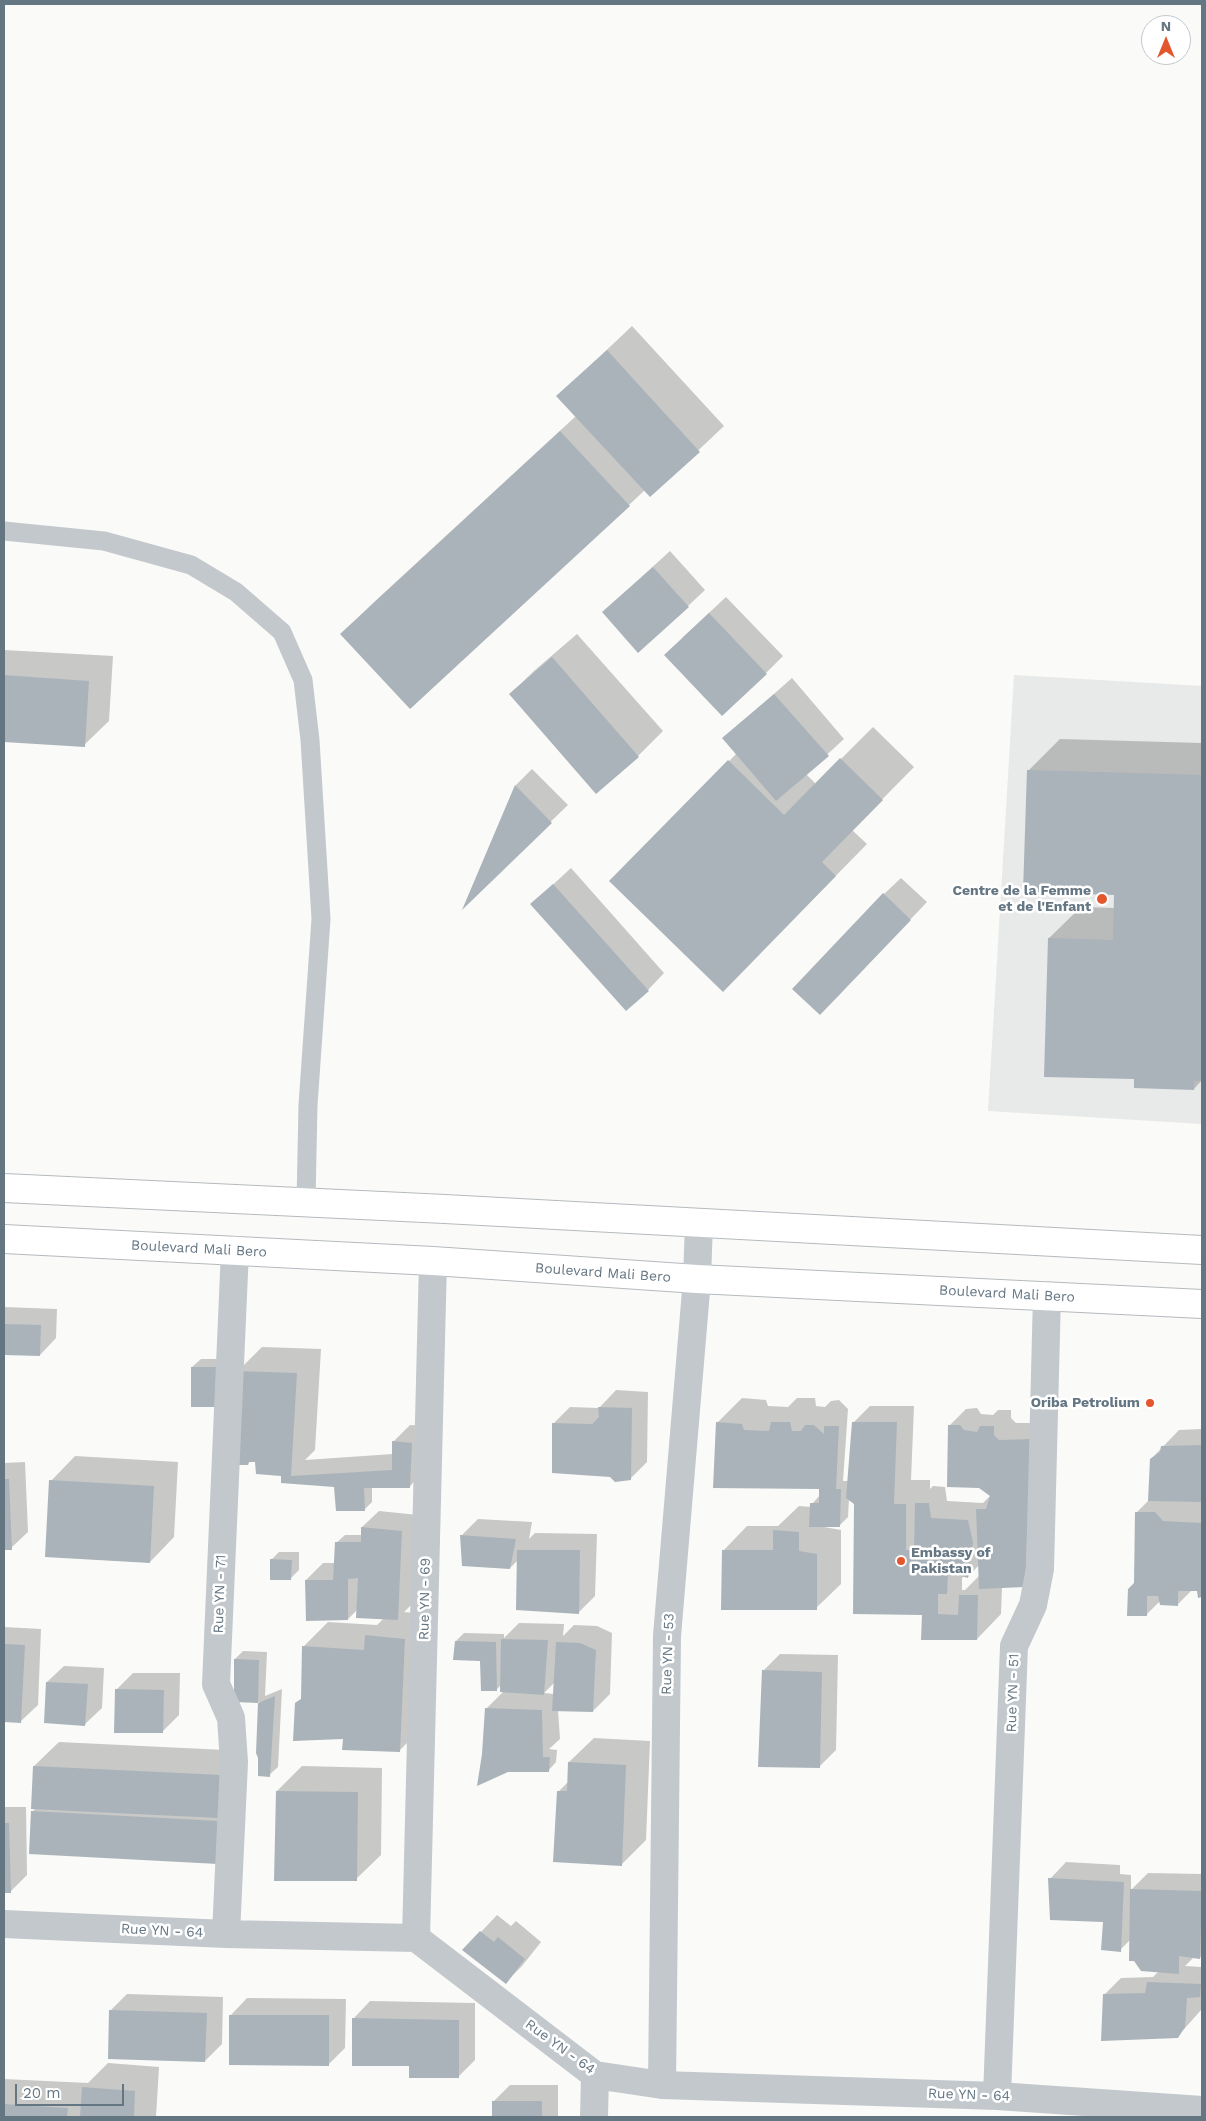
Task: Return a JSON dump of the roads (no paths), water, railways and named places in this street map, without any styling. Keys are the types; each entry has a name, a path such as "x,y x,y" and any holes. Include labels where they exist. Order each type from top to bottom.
{"main road":[{"path":"4,1188 306,1202 1202,1250"},
{"name":"Boulevard Mali Bero","path":"4,1239 433,1261 697,1279 1202,1304"}],"street":[{"name":"Rue YN - 53","path":"662,2085 667,1636 697,1279 699,1223"},
{"name":"Rue YN - 71","path":"226,1934 234,1762 230,1718 216,1684 235,1250"},
{"name":"Rue YN - 69","path":"416,1938 433,1261"},
{"name":"Rue YN - 51","path":"997,2096 1014,1646 1033,1605 1040,1569 1047,1295"},
{"name":"Rue YN - 64","path":"4,1924 226,1934 416,1938 595,2075 662,2085 997,2096 1202,2110"},
{"path":"594,2117 595,2075"}],"lane":[{"path":"4,531 104,541 191,565 236,592 282,632 286,640 304,680 310,740 321,919 308,1105 306,1202"}],"place":[{"name":"Centre de la Femme et de l'Enfant","path":"1102,899"},
{"name":"Oriba Petrolium","path":"1150,1403"},
{"name":"Embassy of Pakistan","path":"901,1561"}]}
